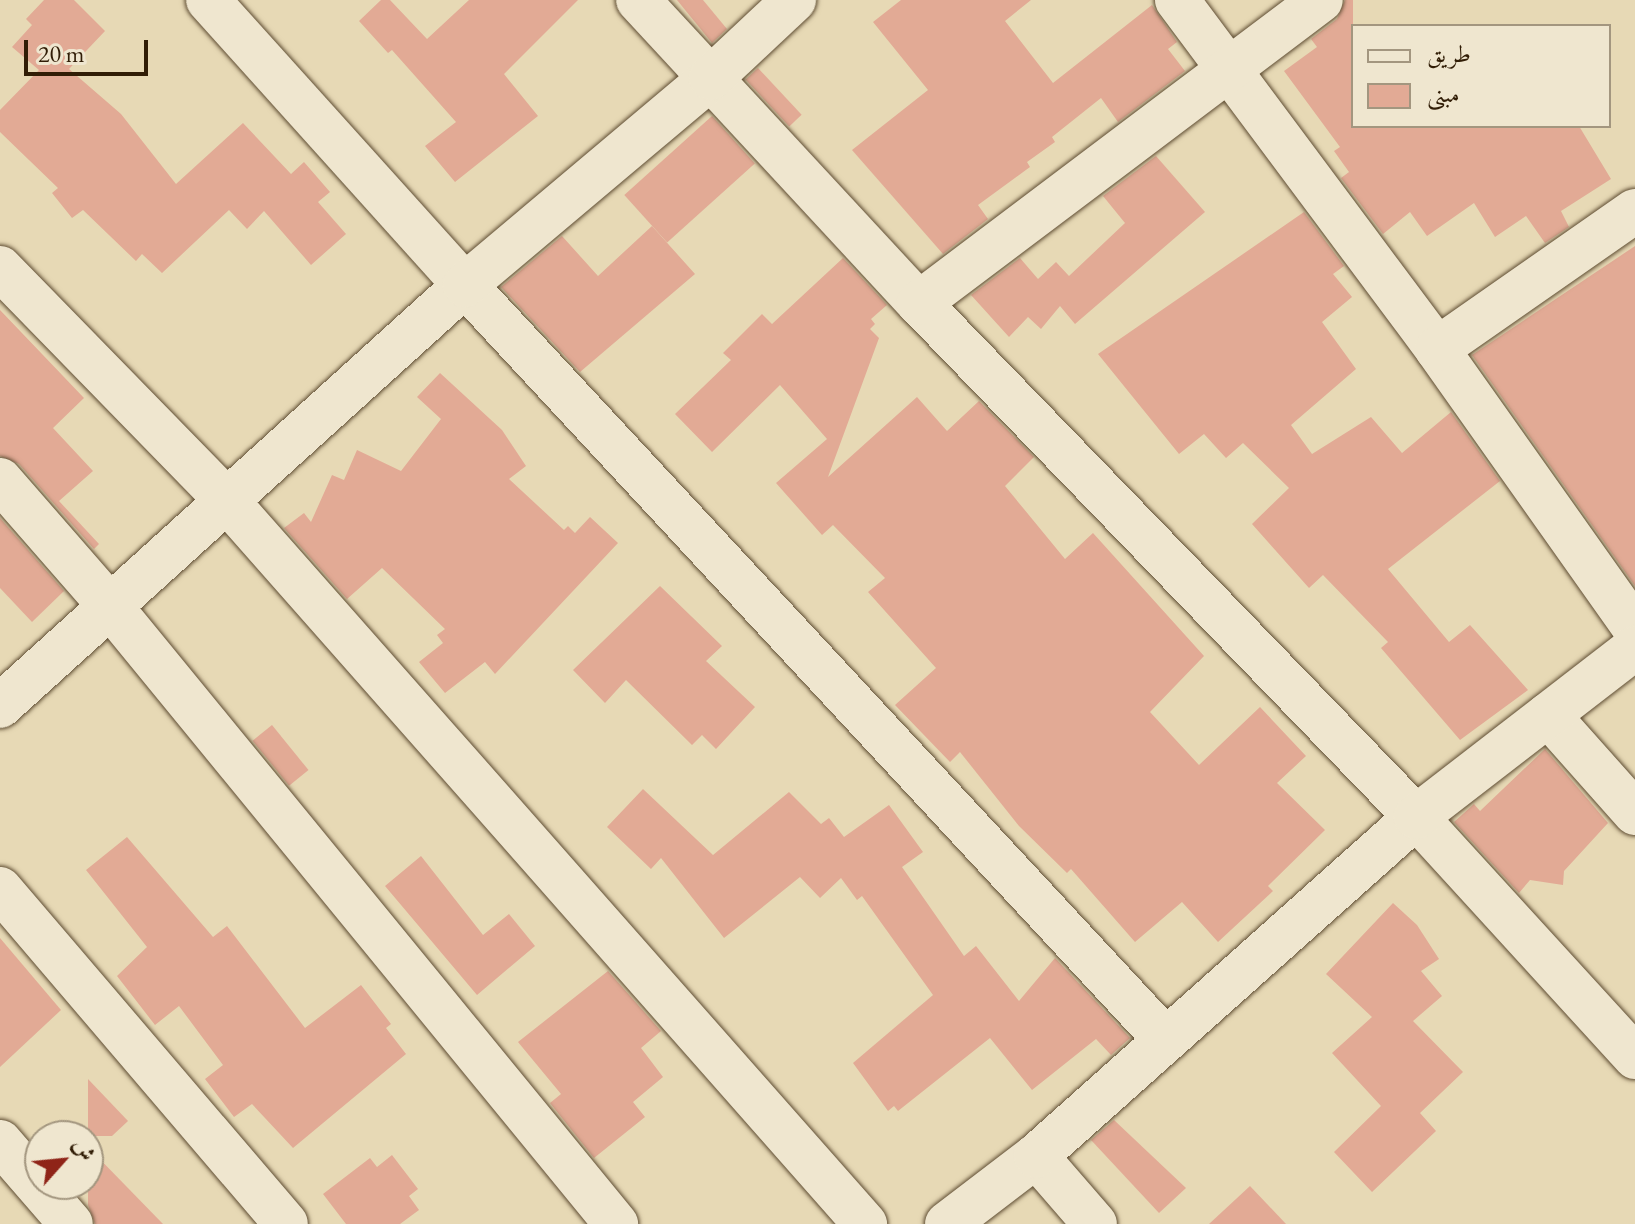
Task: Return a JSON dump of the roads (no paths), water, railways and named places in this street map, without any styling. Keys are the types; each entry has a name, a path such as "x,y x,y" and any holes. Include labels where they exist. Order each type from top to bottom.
{"street":[{"path":"208,0 465,285 1164,1038"},
{"path":"638,0 919,303 1416,817 1635,1057"},
{"path":"0,706 465,285 711,78 794,0"},
{"path":"1177,0 1437,349 1635,629"},
{"path":"919,303 1227,66 1321,0"},
{"path":"1437,349 1635,211"},
{"path":"0,268 228,502 865,1224"},
{"path":"0,480 110,606 616,1224"},
{"path":"947,1224 1036,1156 1164,1038 1416,817 1635,648"},
{"path":"1548,715 1635,813"},
{"path":"0,889 286,1224"},
{"path":"0,1142 71,1224"},
{"path":"1036,1156 1095,1224"}]}
